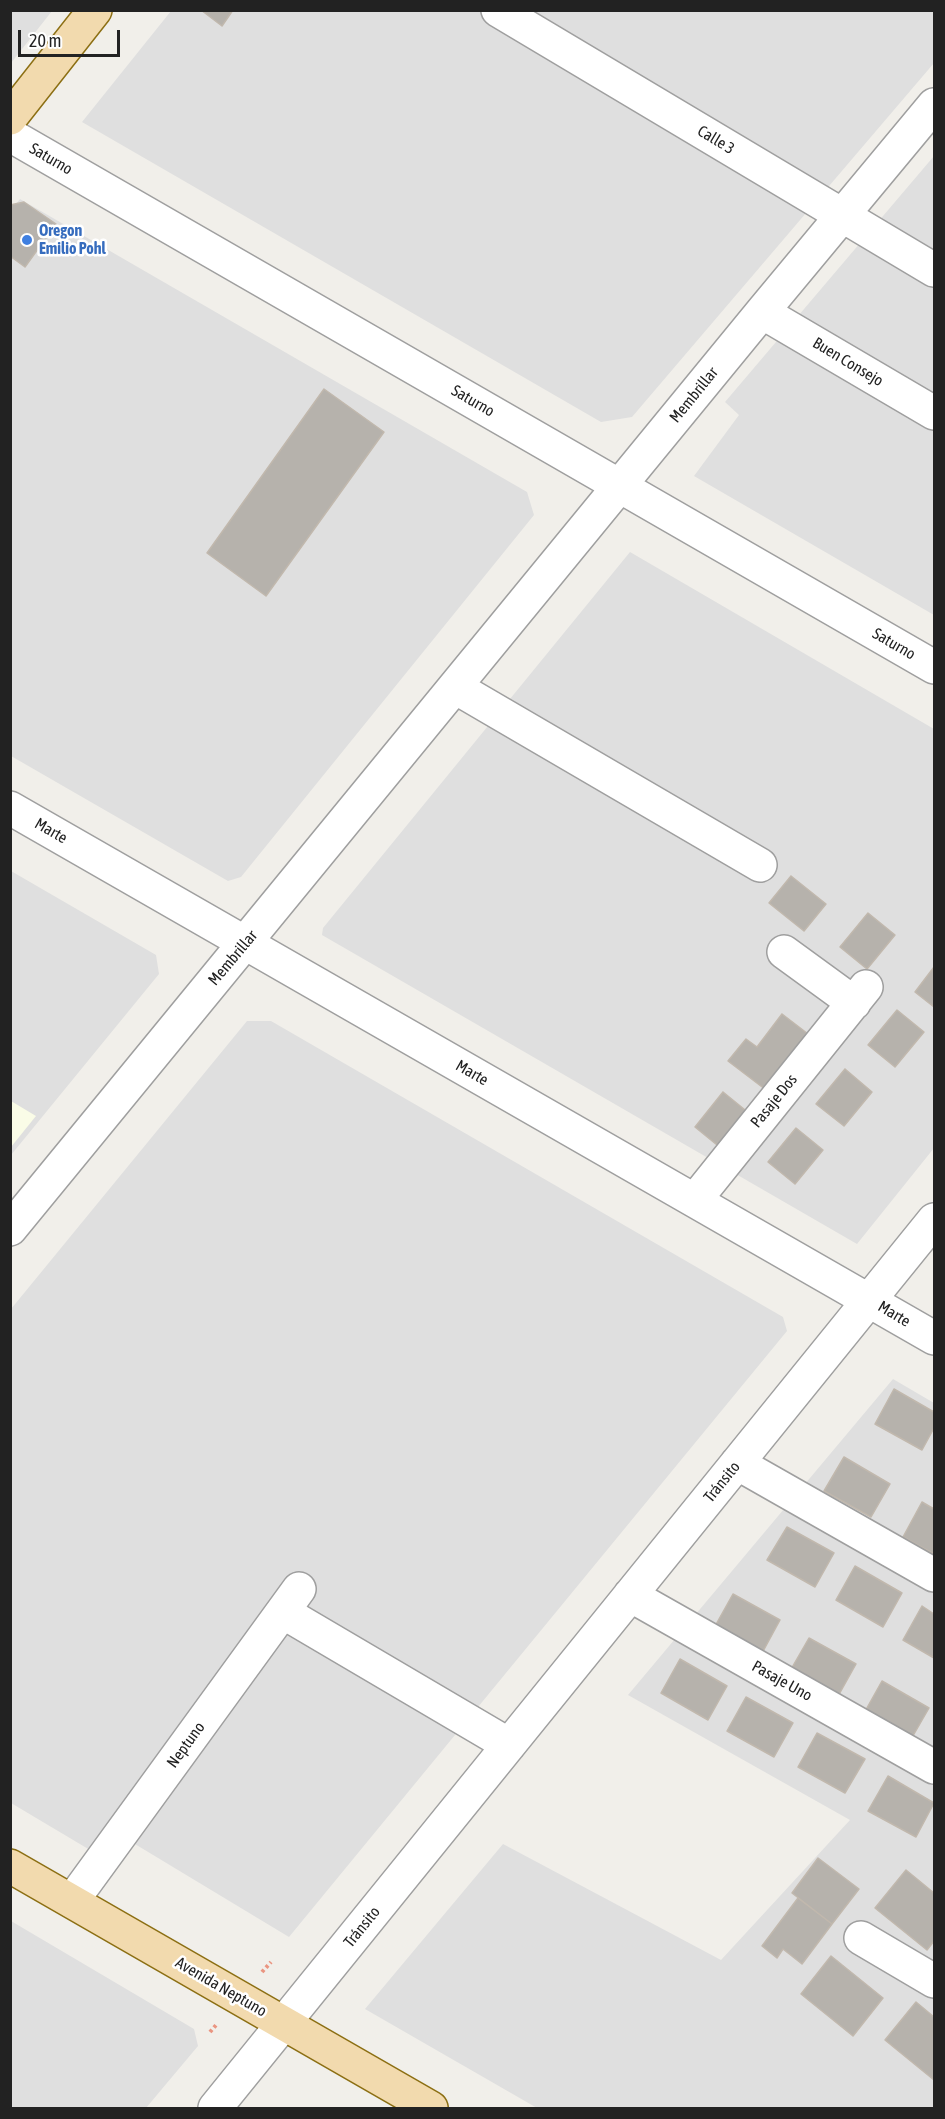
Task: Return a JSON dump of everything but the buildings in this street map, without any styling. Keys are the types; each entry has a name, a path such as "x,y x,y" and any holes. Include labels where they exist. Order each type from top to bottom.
{"main road":[{"path":"10,118 95,10"},
{"name":"Avenida Neptuno","path":"11,1868 431,2109"}],"street":[{"name":"Calle 3","path":"498,10 934,270"},
{"name":"Membrillar","path":"10,1229 934,105"},
{"name":"Saturno","path":"10,135 934,667"},
{"name":"Buen Consejo","path":"762,312 934,413"},
{"path":"455,687 760,865"},
{"name":"Marte","path":"10,808 934,1338"},
{"name":"Pasaje Dos","path":"695,1200 860,995 784,952"},
{"name":"Tránsito","path":"215,2109 934,1220"},
{"path":"737,1462 934,1575"},
{"name":"Pasaje Uno","path":"630,1595 934,1767"},
{"name":"Neptuno","path":"72,1901 291,1601 509,1744"},
{"path":"861,1938 934,1982"}],"shaded area":[{"path":"10,11 52,11 11,63"},
{"path":"171,11 934,11 934,63 632,417 601,422 82,122"},
{"path":"934,156 934,615 694,476 739,415 725,402"},
{"path":"20,199 527,492 534,515 241,877 228,881 11,756 10,211"},
{"path":"630,552 934,729 934,1148 857,1244 322,935 323,928"},
{"path":"11,871 156,955 159,974 11,1155"},
{"path":"247,1021 271,1021 783,1317 787,1331 289,1937 110,1829 95,1853 11,1803 11,1309"},
{"path":"11,1101 36,1116 11,1147"},
{"path":"893,1379 934,1403 934,2108 537,2108 365,2009 503,1844 721,1960 850,1820 628,1695"},
{"path":"11,1921 194,2029 198,2046 146,2108 11,2108"}],"place":[{"name":"Oregon Emilio Pohl","path":"27,240"}]}
